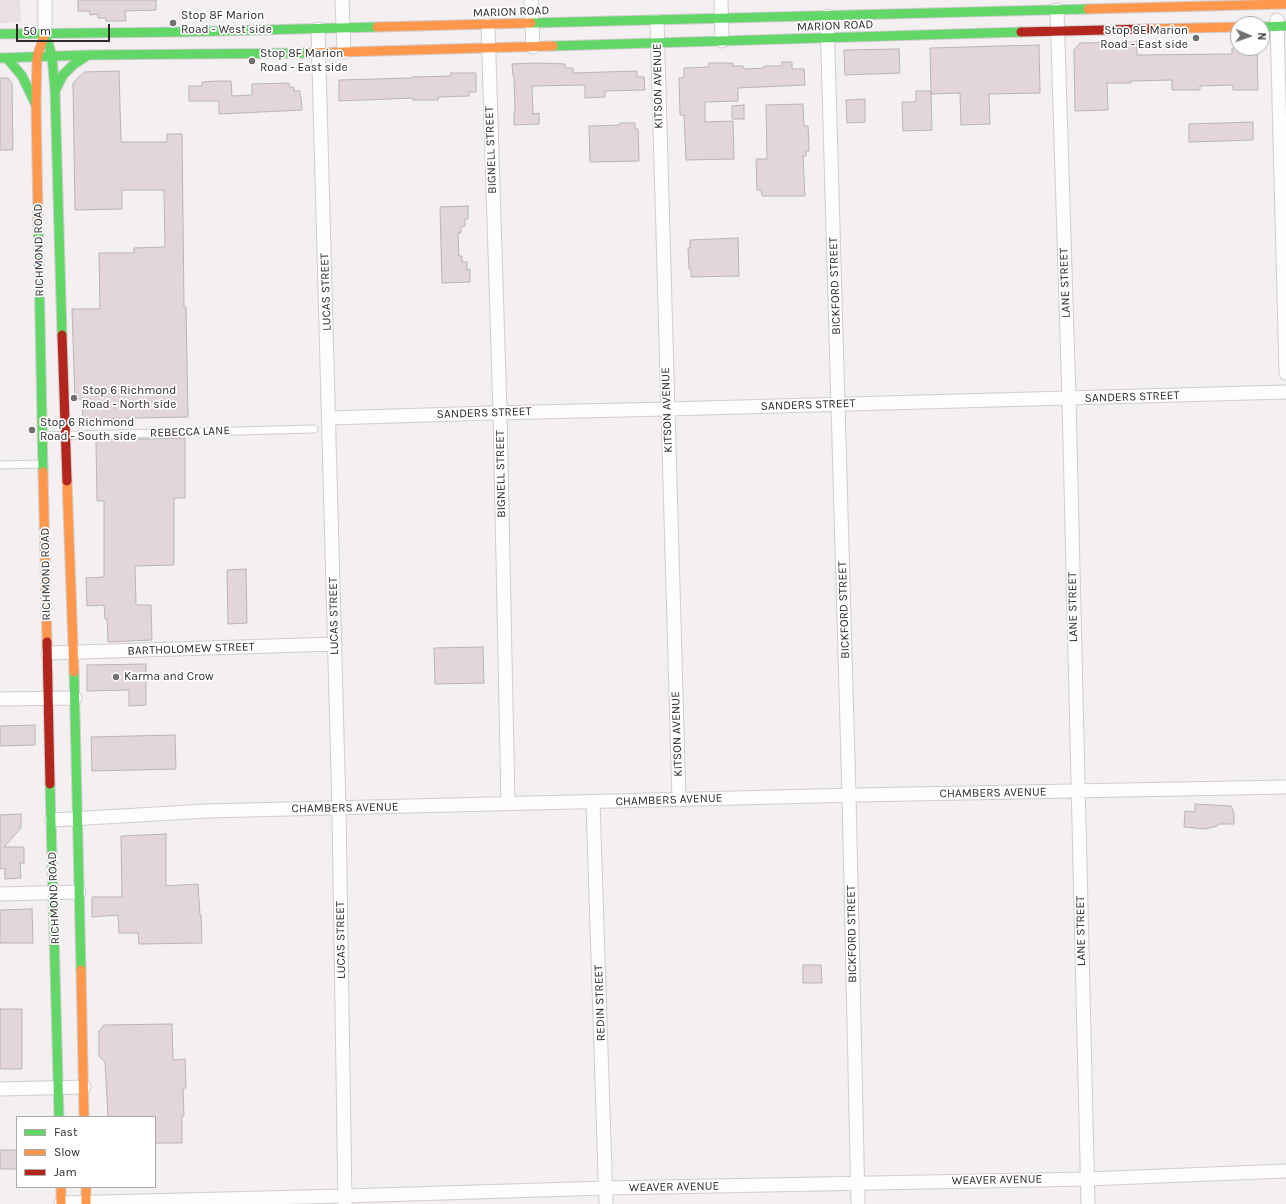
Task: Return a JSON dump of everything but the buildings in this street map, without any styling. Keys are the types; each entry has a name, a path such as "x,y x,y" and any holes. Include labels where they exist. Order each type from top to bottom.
{"main road":[{"name":"MARION ROAD","path":"0,34 181,32 721,20 1057,10 1102,5 1282,4"},
{"path":"1270,27 1282,26"},
{"name":"MARION ROAD","path":"3,58 88,55 319,53 1230,27"},
{"name":"RICHMOND ROAD","path":"45,33 52,57 55,91 65,436 74,653 84,1116"},
{"name":"RICHMOND ROAD","path":"45,33 37,57 36,105 42,436 59,1116"},
{"path":"55,91 63,75 73,65 88,55"},
{"path":"3,58 22,76 36,105"},
{"path":"61,1188 61,1204"},
{"path":"86,1188 86,1203"}],"street":[{"name":"RICHMOND ROAD","path":"45,0 45,33"},
{"path":"342,0 344,52"},
{"path":"531,0 533,47"},
{"path":"720,0 722,41"},
{"path":"912,0 913,36"},
{"path":"1282,4 1286,373"},
{"path":"1102,5 1103,30"},
{"name":"LANE STREET","path":"1057,10 1069,398 1088,1204"},
{"name":"BICKFORD STREET","path":"827,16 839,404 858,1204"},
{"name":"KITSON AVENUE","path":"656,21 679,800"},
{"name":"BIGNELL STREET","path":"488,25 500,412 508,804"},
{"name":"LUCAS STREET","path":"318,29 330,418 339,809 345,1200"},
{"name":"SANDERS STREET","path":"330,418 500,412 667,409 1286,392"},
{"name":"BARTHOLOMEW STREET","path":"48,653 335,644"},
{"path":"0,699 74,698"},
{"name":"CHAMBERS AVENUE","path":"52,820 207,811 339,809 849,795 1286,787"},
{"name":"REDIN STREET","path":"593,802 606,1204"},
{"path":"0,894 79,892"},
{"path":"0,1089 84,1087"},
{"name":"WEAVER AVENUE","path":"61,1204 345,1200 606,1188 1087,1179 1286,1171"}],"lane":[{"name":"REBECCA LANE","path":"42,436 314,429"},
{"path":"0,464 43,464"}],"shaded area":[{"path":"0,0 20,0 21,22 0,23"}],"traffic: fast":[{"path":"531,23 1088,9"},
{"path":"1270,27 1286,26"},
{"path":"0,34 181,32 377,27"},
{"path":"553,46 1021,32"},
{"path":"48,42 52,57 55,91 62,335"},
{"path":"0,58 88,55 308,53"},
{"path":"55,91 63,75 73,65 88,55"},
{"path":"7,58 22,76 36,105"},
{"path":"38,218 43,472"},
{"path":"74,672 81,970"},
{"path":"50,784 59,1116"}],"traffic: slow":[{"path":"1088,9 1286,4"},
{"path":"377,27 531,23"},
{"path":"1147,29 1230,27"},
{"path":"38,218 36,105 37,57 45,33"},
{"path":"308,53 553,46"},
{"path":"43,472 47,642"},
{"path":"67,481 74,672"},
{"path":"81,970 84,1116"},
{"path":"61,1188 61,1204"},
{"path":"86,1188 86,1204"}],"traffic: jam":[{"path":"1021,32 1147,29"},
{"path":"62,335 67,481"},
{"path":"47,642 50,784"}],"place":[{"name":"Stop 8F Marion Road - West side","path":"173,23"},
{"name":"Stop 8E Marion Road - East side","path":"1196,38"},
{"name":"Stop 8F Marion Road - East side","path":"252,61"},
{"name":"Stop 6 Richmond Road - North side","path":"74,398"},
{"name":"Stop 6 Richmond Road - South side","path":"32,430"},
{"name":"Karma and Crow","path":"116,677"}]}
